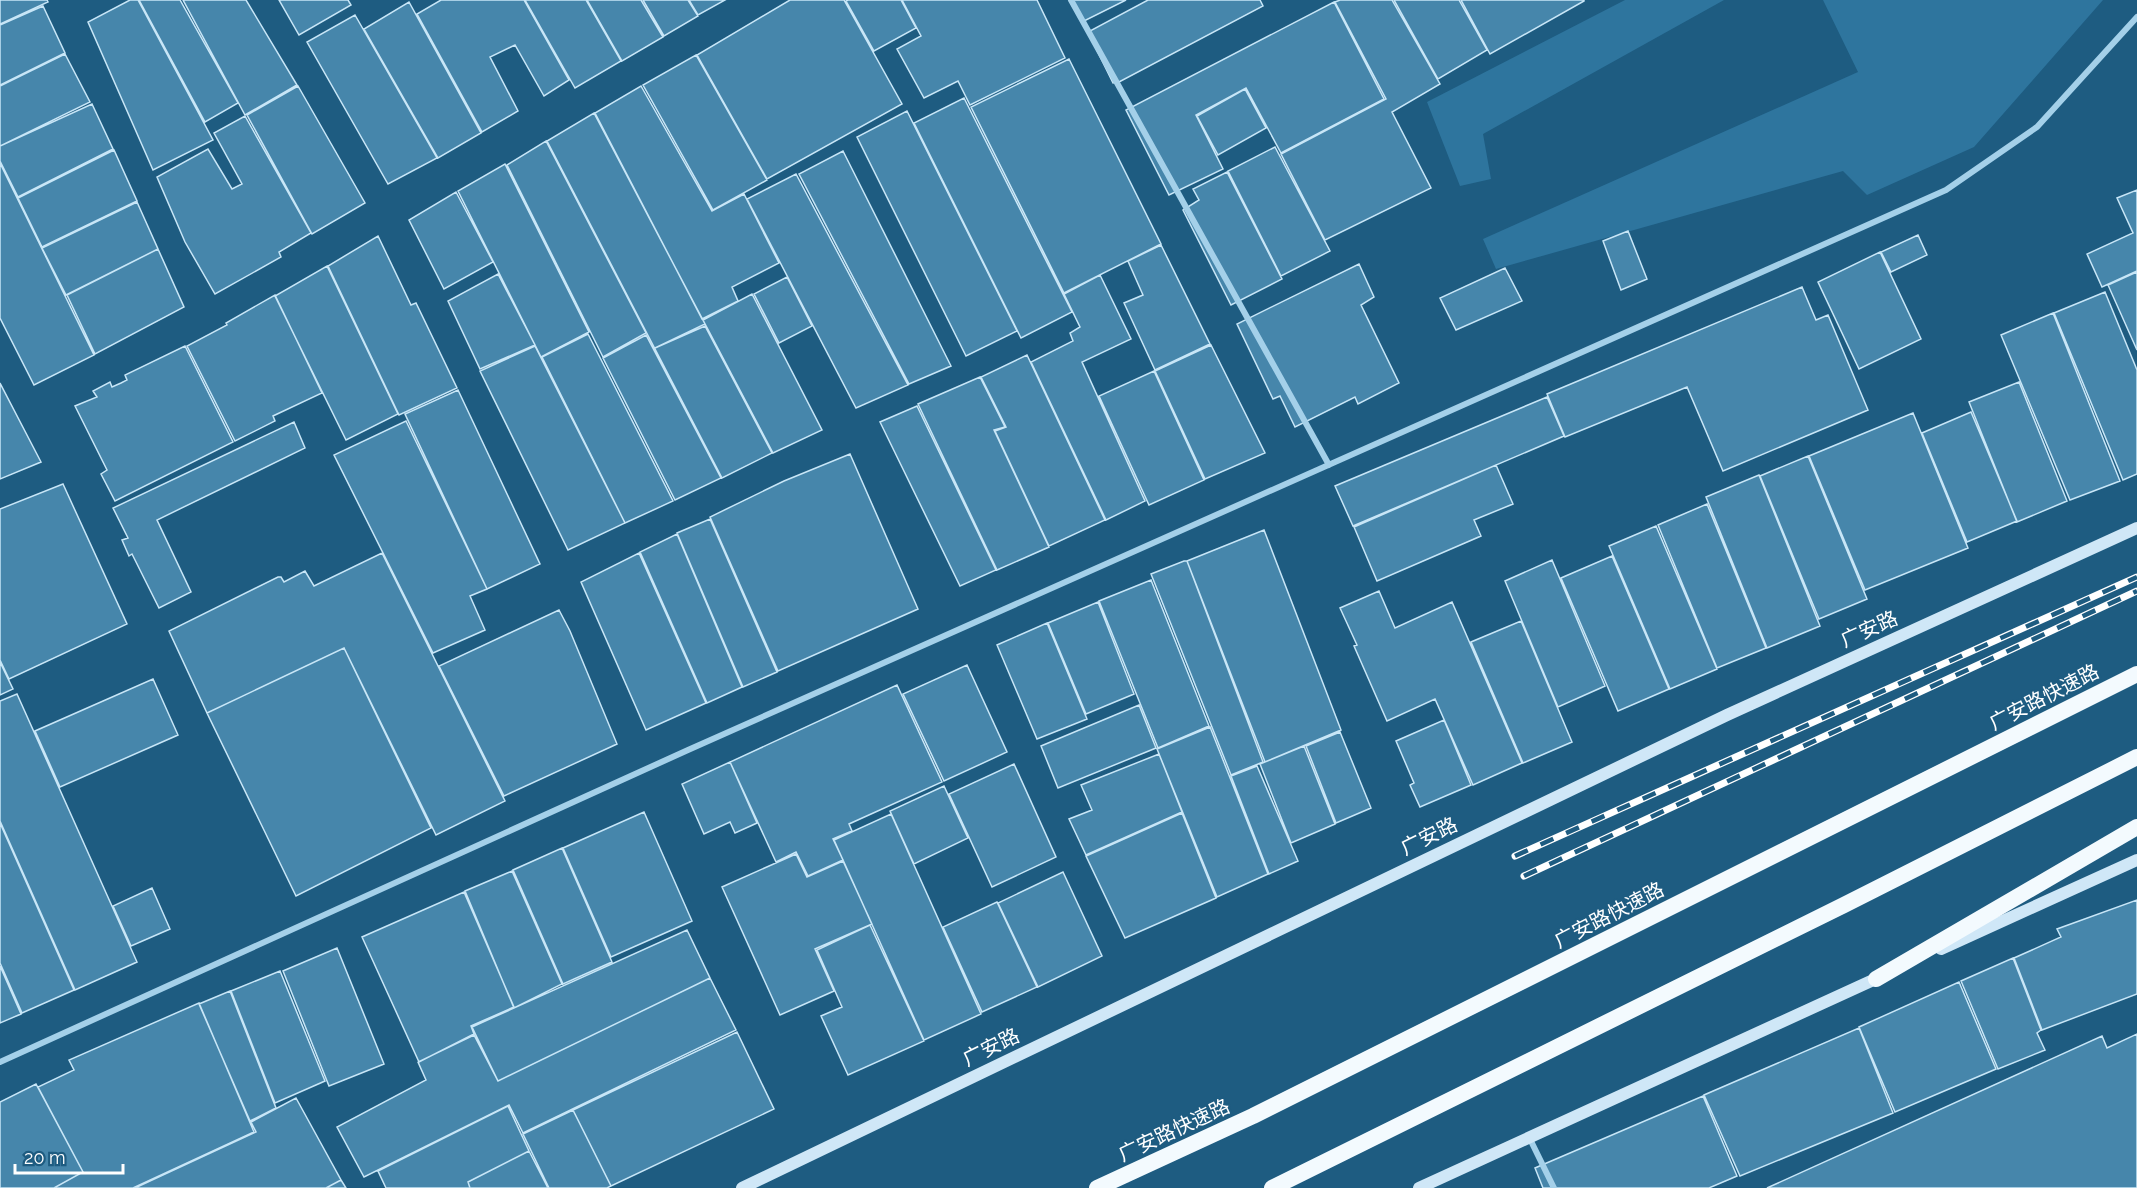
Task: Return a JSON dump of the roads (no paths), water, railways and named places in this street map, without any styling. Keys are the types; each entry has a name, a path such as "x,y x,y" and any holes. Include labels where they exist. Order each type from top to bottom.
{"highway":[{"name":"广安路快速路","path":"1097,1188 1253,1116 2137,674"},
{"path":"1272,1188 2137,757"},
{"path":"1876,979 2137,827"}],"main road":[{"name":"广安路","path":"742,1188 1727,715 2137,528"},
{"path":"1419,1188 2137,860"}],"street":[{"path":"1071,0 1329,465"},
{"path":"0,1062 688,750 1946,190 2037,128 2137,17"},
{"path":"1529,1136 1554,1188"}],"railway":[{"path":"1515,856 2137,577"},
{"path":"1524,876 2137,591"}]}
